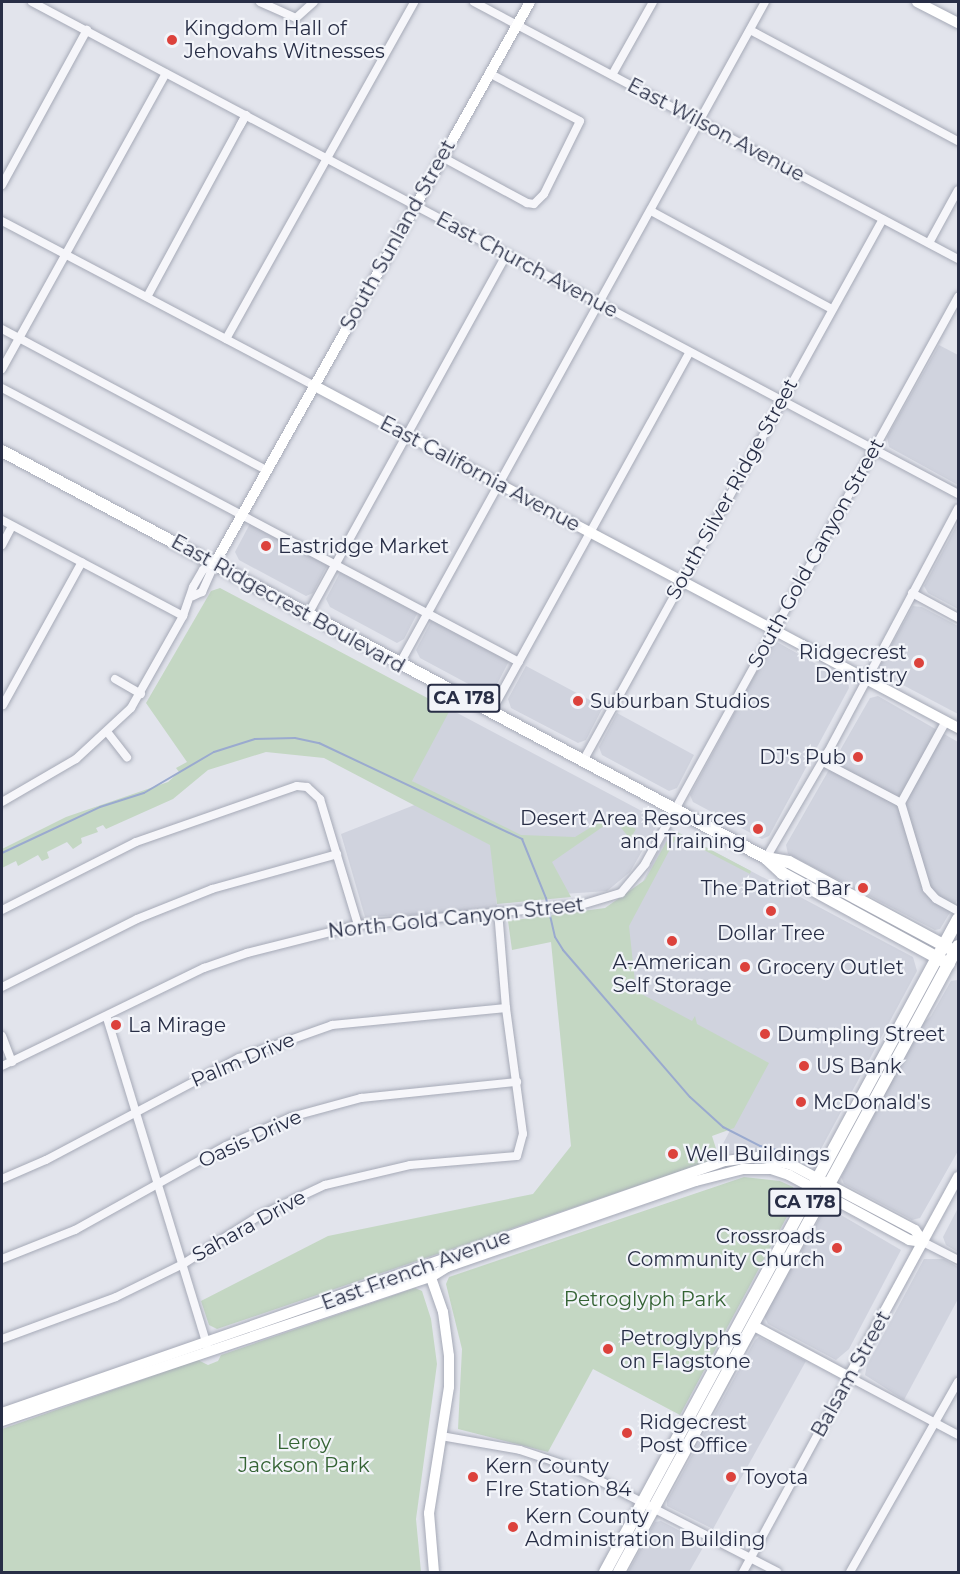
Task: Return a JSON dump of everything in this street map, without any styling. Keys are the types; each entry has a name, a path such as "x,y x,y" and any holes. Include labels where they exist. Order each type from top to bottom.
{"main road":[{"name":"East Ridgecrest Boulevard","path":"2,451 215,563 307,616 766,858 782,873 954,966"},
{"name":"East Ridgecrest Boulevard","path":"766,858 789,862 943,945"},
{"path":"937,957 958,919"},
{"name":"CA 178","path":"943,945 957,950"},
{"path":"954,966 957,950"},
{"name":"CA 178","path":"605,1572 649,1504 754,1326 872,1078 937,957"},
{"name":"CA 178","path":"619,1572 649,1504 774,1260 857,1133 954,966"},
{"path":"857,1133 856,1120 873,1088 872,1078"},
{"path":"754,1326 750,1318 774,1272 774,1260"}],"street":[{"name":"East Church Avenue","path":"32,2 958,494"},
{"path":"260,2 290,17 301,17 314,2"},
{"path":"226,339 414,2"},
{"name":"East Wilson Avenue","path":"474,2 958,259"},
{"name":"South Sunland Street","path":"215,563 530,2"},
{"path":"612,75 653,2"},
{"path":"399,665 651,211 697,120 765,2"},
{"path":"917,2 958,23"},
{"path":"2,185 87,30"},
{"path":"750,30 958,141"},
{"path":"2,369 166,73"},
{"path":"442,157 527,203 534,204 539,199 580,123 578,118 489,73"},
{"path":"147,297 246,115"},
{"path":"929,243 958,190"},
{"path":"651,211 831,308"},
{"name":"South Silver Ridge Street","path":"583,761 831,308 883,219"},
{"name":"East California Avenue","path":"2,221 958,728"},
{"path":"307,616 507,254"},
{"name":"South Gold Canyon Street","path":"675,809 958,297"},
{"path":"2,329 266,470"},
{"path":"491,712 690,352"},
{"path":"2,388 519,662"},
{"path":"766,858 823,762 958,509"},
{"path":"2,520 183,616"},
{"path":"2,545 12,526"},
{"path":"3,705 82,562"},
{"path":"2,802 58,772 108,733 141,694 193,596 193,587 203,570 215,563"},
{"path":"912,593 958,618"},
{"path":"115,679 141,694"},
{"path":"901,803 946,721"},
{"path":"108,733 127,757"},
{"path":"823,762 901,803 927,889 936,899 958,911"},
{"path":"2,910 85,865 209,816 297,786 313,790 321,803 358,925"},
{"name":"North Gold Canyon Street","path":"2,1066 107,1018 222,961 358,925 581,905 621,893 645,864 675,809"},
{"path":"2,987 137,919 190,897 337,854"},
{"path":"498,911 506,1008 517,1082"},
{"name":"Palm Drive","path":"2,1179 46,1160 136,1109 239,1058 332,1025 506,1008"},
{"path":"107,1018 160,1186 207,1347"},
{"path":"2,1036 12,1062"},
{"name":"Sahara Drive","path":"2,1339 74,1315 183,1264 259,1216 325,1185 410,1165 509,1158 522,1149 517,1082"},
{"name":"Oasis Drive","path":"2,1259 75,1230 160,1186 226,1146 307,1112 361,1098 517,1082"},
{"name":"East French Avenue","path":"2,1413 429,1272 725,1161 773,1159 909,1240 923,1242"},
{"name":"Balsam Street","path":"743,1572 958,1177"},
{"path":"923,1242 958,1260"},
{"path":"429,1272 443,1312 449,1356 449,1387 428,1526 434,1572"},
{"path":"754,1326 958,1435"},
{"name":"East French Avenue","path":"2,1421 194,1356 207,1347"},
{"path":"850,1572 933,1421 958,1382"},
{"path":"441,1436 554,1460 649,1504 777,1572"}],"shaded area":[{"path":"939,345 958,355 958,485 889,447 887,437"},
{"path":"253,518 330,560 313,593 306,596 239,560 235,552"},
{"path":"958,523 958,609 928,593 924,586"},
{"path":"344,565 421,606 404,639 397,643 330,607 326,599"},
{"path":"913,606 922,607 958,626 958,714 882,674 879,667"},
{"path":"434,616 511,657 494,690 487,694 420,658 416,650"},
{"path":"777,642 848,682 849,688 769,836 762,839 693,802 690,795 770,647"},
{"path":"526,666 603,707 586,740 578,743 511,708 508,699"},
{"path":"878,696 958,742 958,899 940,929 935,930 788,854 786,845 870,698"},
{"path":"446,707 653,817 656,827 630,872 607,891 564,894 517,841 408,779"},
{"path":"617,713 694,755 677,788 669,791 602,755 599,747"},
{"path":"422,802 494,845 497,910 365,917 341,834"},
{"path":"670,828 913,957 917,971 815,1160 803,1164 774,1153 742,1149 716,1157 766,1062 629,988 622,923"},
{"path":"958,980 958,1151 920,1218 912,1220 844,1184 841,1177 922,1024 931,1016 951,981"},
{"path":"829,1208 901,1250 849,1349 836,1360 768,1324 764,1316 824,1210"},
{"path":"958,1208 958,1252 946,1245 943,1237"},
{"path":"924,1259 944,1259 958,1267 958,1299 904,1400 865,1375 867,1365"},
{"path":"759,1337 806,1361 713,1529 667,1506 667,1501 755,1340"},
{"path":"661,1521 705,1544 689,1572 628,1572 655,1522"}],"green space":[{"path":"220,588 450,710 412,781 521,835 575,837 611,815 636,829 630,839 614,819 552,862 571,897 497,904 490,845 324,758 266,752 208,770 173,799 106,829 103,825 96,828 98,832 81,838 82,843 73,849 67,842 47,852 49,858 42,861 38,855 18,866 16,861 2,868 2,849 66,817 168,782 179,772 176,768 187,762 146,703 211,591"},
{"path":"673,830 751,871 750,874 677,836 629,926 636,991 692,1021 695,1016 697,1024 769,1063 734,1128 712,1136 719,1158 217,1329 209,1325 201,1301 328,1236 533,1194 571,1146 551,942 512,950 508,921 605,908 645,880"},
{"name":"Petroglyph Park","path":"744,1177 780,1181 793,1187 797,1198 680,1415 593,1369 548,1452 458,1429 462,1349 446,1284 449,1277"},
{"name":"Leroy Jackson Park","path":"415,1288 422,1291 431,1319 437,1364 416,1519 421,1572 2,1572 2,1429 198,1360 208,1365 218,1361 221,1355"}],"waterway":[{"path":"2,853 100,807 144,793 214,752 255,739 295,738 319,743 522,839 546,898 555,937 563,950 690,1097 723,1127 760,1146 794,1154"}],"place":[{"name":"Kingdom Hall of Jehovahs Witnesses","path":"172,40"},
{"name":"Eastridge Market","path":"266,546"},
{"name":"Ridgecrest Dentistry","path":"919,663"},
{"name":"Suburban Studios","path":"578,701"},
{"name":"DJ's Pub","path":"858,757"},
{"name":"Desert Area Resources and Training","path":"758,829"},
{"name":"The Patriot Bar","path":"863,888"},
{"name":"Dollar Tree","path":"771,911"},
{"name":"A-American Self Storage","path":"672,941"},
{"name":"Grocery Outlet","path":"745,967"},
{"name":"La Mirage","path":"116,1025"},
{"name":"Dumpling Street","path":"765,1034"},
{"name":"US Bank","path":"804,1066"},
{"name":"McDonald's","path":"801,1102"},
{"name":"Well Buildings","path":"673,1154"},
{"name":"Crossroads Community Church","path":"837,1248"},
{"name":"Petroglyphs on Flagstone","path":"608,1349"},
{"name":"Ridgecrest Post Office","path":"627,1433"},
{"name":"Kern County FIre Station 84","path":"473,1477"},
{"name":"Toyota","path":"731,1477"},
{"name":"Kern County Administration Building","path":"513,1527"}]}
